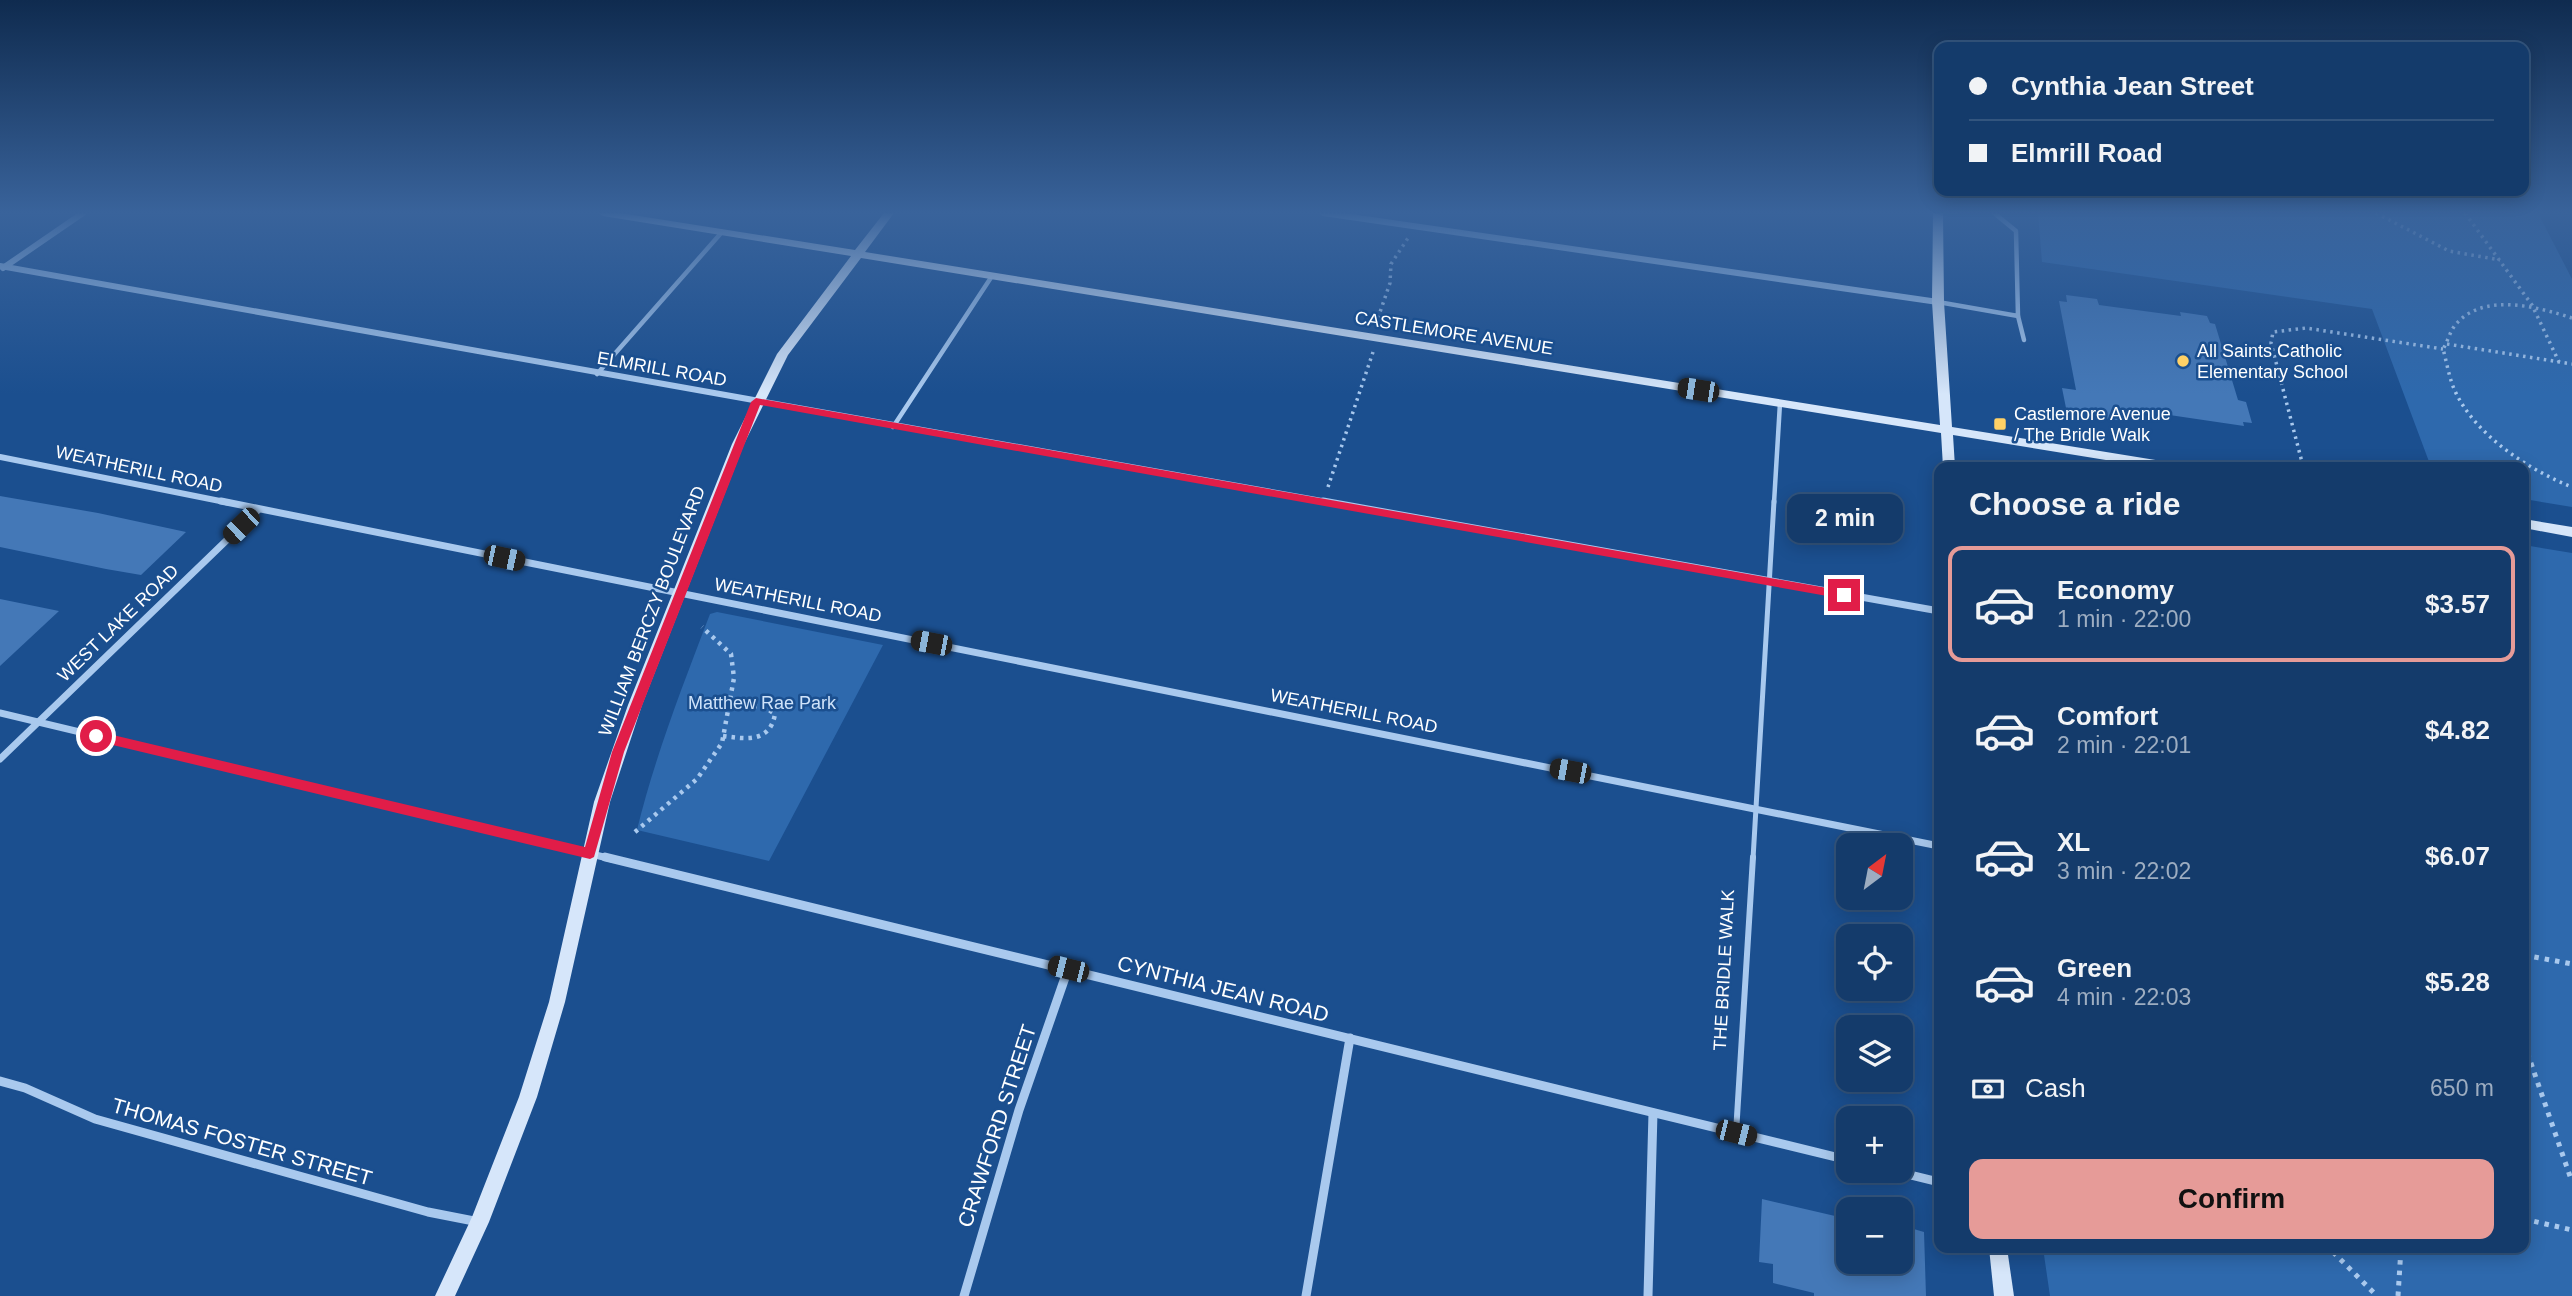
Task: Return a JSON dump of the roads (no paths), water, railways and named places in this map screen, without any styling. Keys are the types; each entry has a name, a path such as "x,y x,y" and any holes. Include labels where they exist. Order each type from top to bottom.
{"street":[{"name":"ELMRILL ROAD","path":"33,273 1934,610"},
{"name":"WILLIAM BERCZY BOULEVARD","path":"445,1296 480,1222 546,1042 590,853 618,752 680,592 756,402 797,333 843,273"},
{"name":"CASTLEMORE AVENUE","path":"977,273 2143,462"},
{"path":"1741,273 1938,302"},
{"path":"1938,273 1949,462"},
{"name":"WEATHERILL ROAD","path":"0,457 1754,808"},
{"name":"WEST LAKE ROAD","path":"0,759 258,510"},
{"path":"2529,525 2572,532"},
{"name":"CYNTHIA JEAN ROAD","path":"0,713 590,853 1836,1157"},
{"path":"1754,808 1934,845"},
{"name":"CRAWFORD STREET","path":"964,1296 1019,1110 1068,969"},
{"path":"1306,1296 1350,1038"},
{"name":"THOMAS FOSTER STREET","path":"0,1081 108,1122 428,1212 480,1222"},
{"path":"1647,1296 1653,1113"},
{"path":"1913,1176 1934,1181"},
{"path":"1999,1253 2004,1296"}],"lane":[{"path":"597,374 685,273"},
{"path":"2016,273 2018,316 2024,340"},
{"path":"893,427 992,276"},
{"path":"1938,302 2018,316"},
{"name":"THE BRIDLE WALK","path":"1736,1133 1767,582 1780,403"}],"place":[{"name":"All Saints Catholic Elementary School","path":"2183,361"},
{"name":"Castlemore Avenue / The Bridle Walk","path":"2000,424"}],"park label":[{"name":"Matthew Rae Park","path":"762,703"}]}
